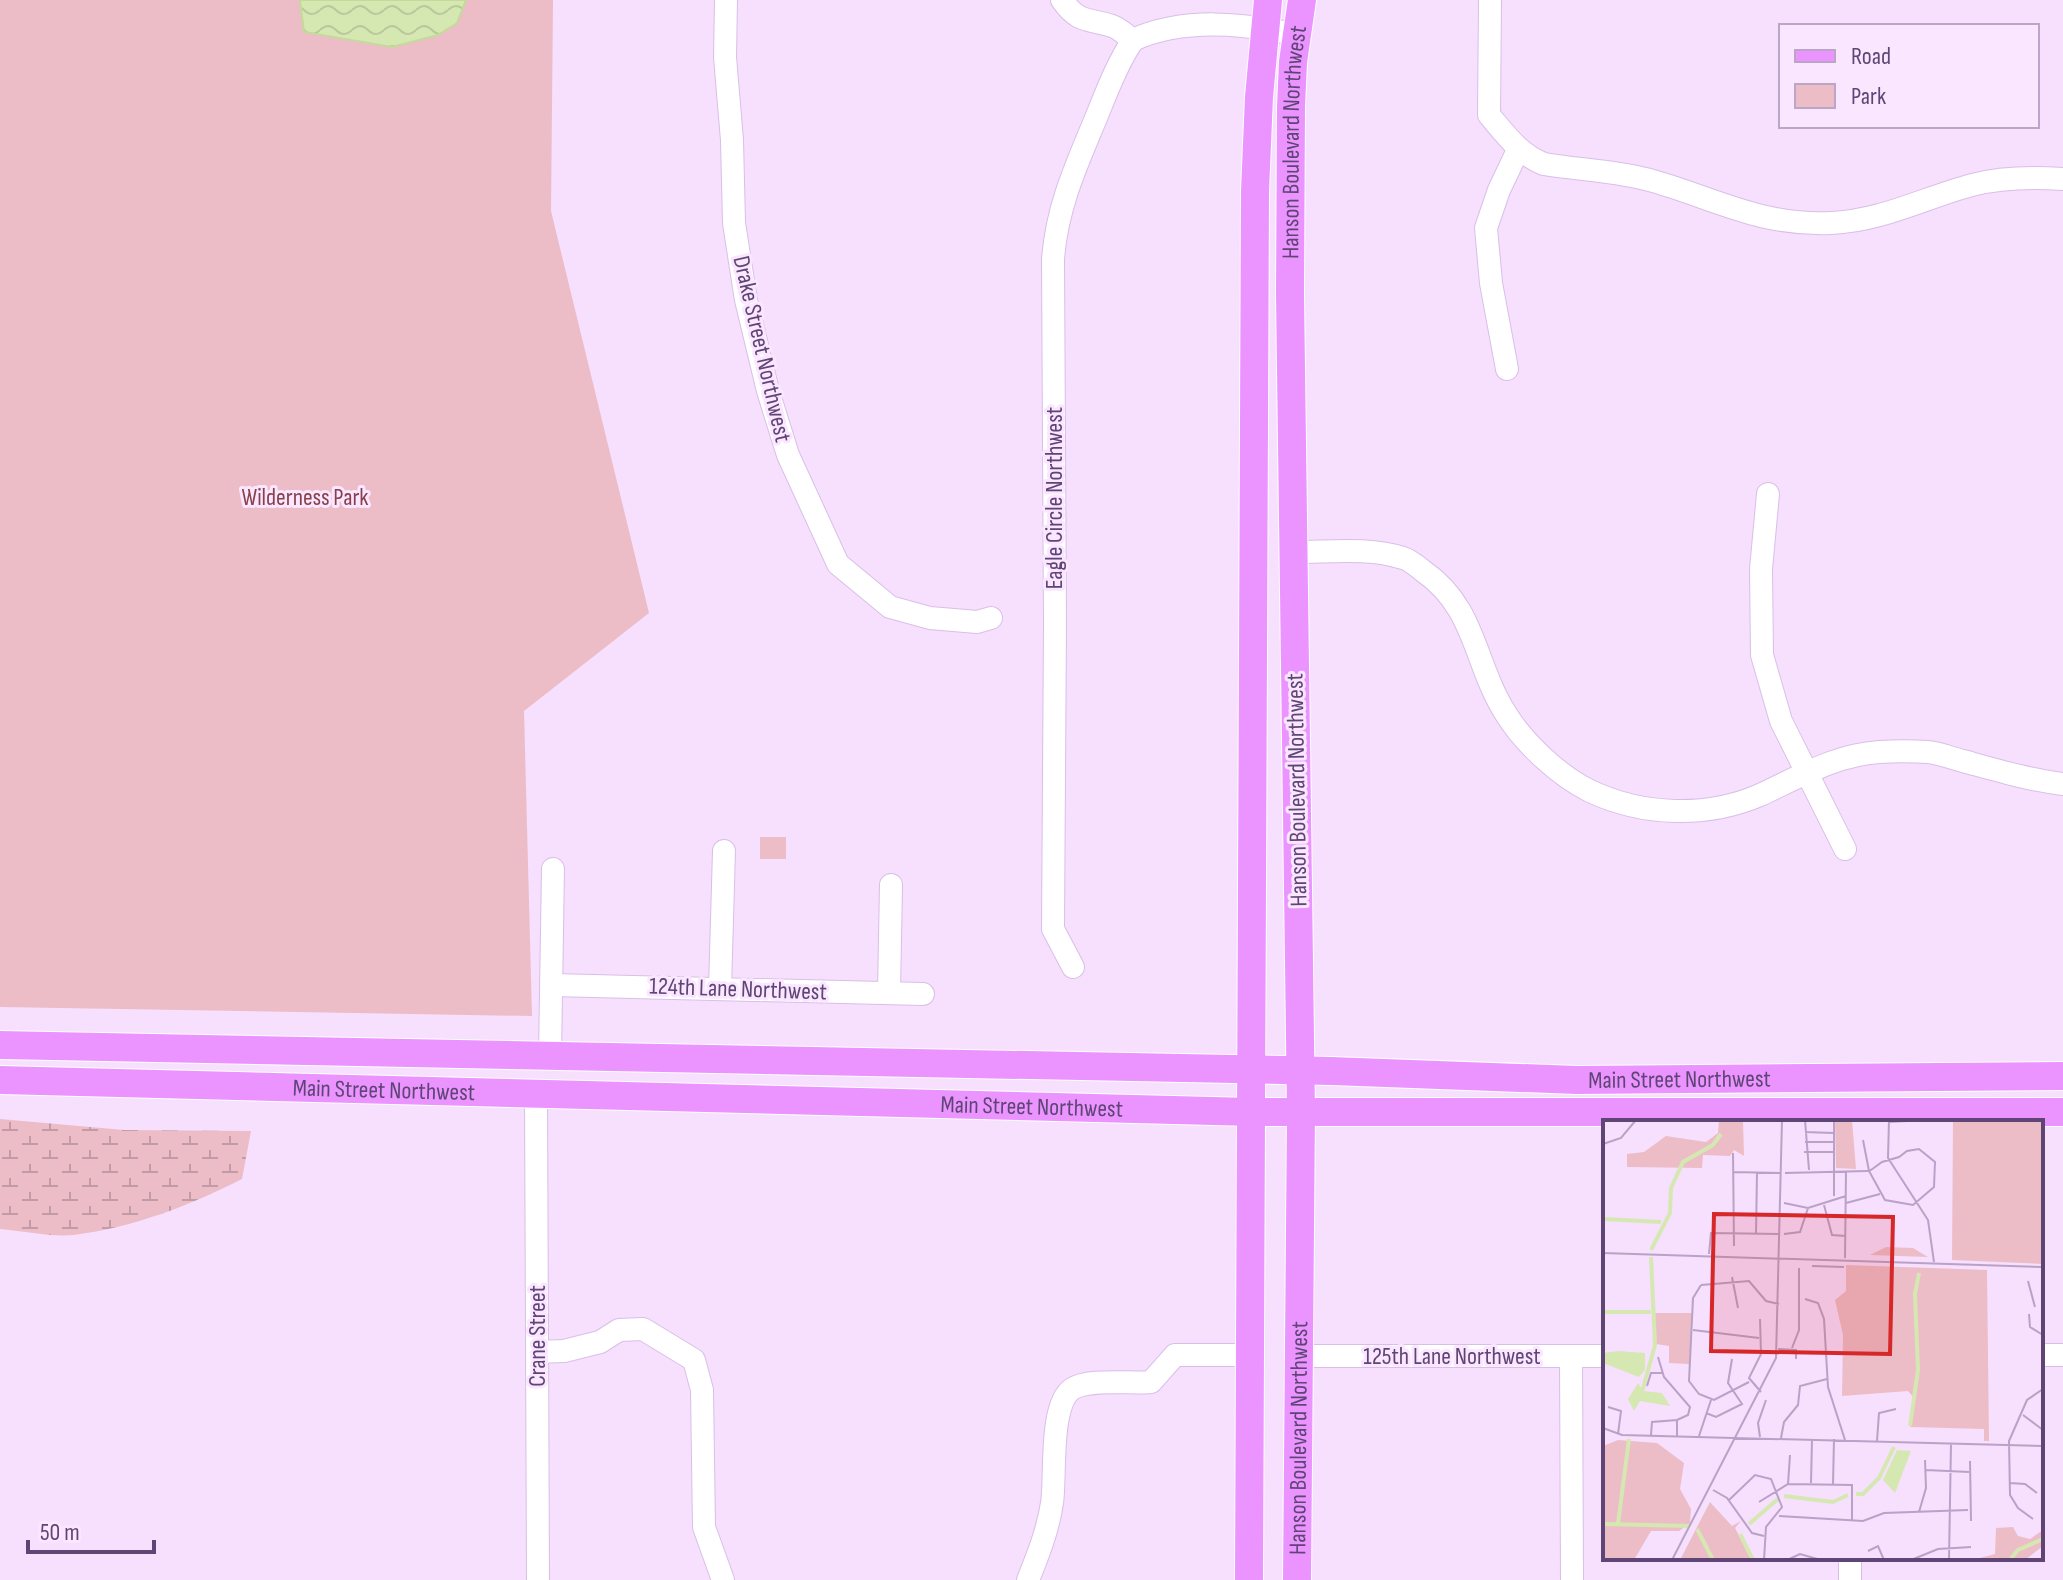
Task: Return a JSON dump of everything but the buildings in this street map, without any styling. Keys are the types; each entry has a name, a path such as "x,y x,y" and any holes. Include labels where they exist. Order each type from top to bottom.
{"main road":[{"name":"Hanson Boulevard Northwest","path":"1297,1580 1301,1072 1290,278 1291,107 1302,0"},
{"name":"Hanson Boulevard Northwest","path":"1249,1580 1255,191 1266,14"},
{"name":"Main Street Northwest","path":"0,1045 1577,1080 2063,1076"},
{"name":"Main Street Northwest","path":"0,1080 1252,1112 2063,1112"}],"street":[{"name":"Drake Street Northwest","path":"726,0 725,57 732,140 734,223 746,300 768,391 788,455 838,564 890,607 930,618 977,622 991,618"},
{"path":"1062,0 1071,12 1088,21 1113,26 1133,40 1151,32 1266,14 1297,35"},
{"path":"1490,0 1489,115 1518,150 1544,164 1652,180 1732,209 1780,220 1831,223 1885,215 1974,185 2029,176 2063,179"},
{"name":"Eagle Circle Northwest","path":"1073,967 1053,929 1053,259 1056,225 1069,180 1114,75 1133,40"},
{"path":"1507,369 1491,283 1486,228 1518,150"},
{"path":"1768,494 1761,569 1762,655 1781,721 1845,849"},
{"path":"1294,552 1369,552 1405,558 1441,583 1465,616 1482,668 1506,715 1532,746 1589,791 1649,810 1714,809 1758,796 1806,771 1877,753 1929,752 2063,784"},
{"path":"720,988 724,851"},
{"path":"550,1055 553,869"},
{"path":"889,991 891,885"},
{"name":"124th Lane Northwest","path":"552,985 923,994"},
{"name":"Crane Street","path":"536,1093 538,1580"},
{"path":"537,1352 564,1351 600,1342 619,1330 643,1329 694,1360 702,1390 704,1527 723,1580"},
{"path":"1028,1580 1040,1550 1052,1504 1059,1411 1069,1390 1096,1383 1151,1382 1175,1355 1250,1355"},
{"name":"125th Lane Northwest","path":"1299,1356 1603,1356"},
{"path":"1571,1356 1572,1580"}],"green space":[{"name":"Wilderness Park","path":"0,0 553,0 551,211 649,613 524,711 532,1016 0,1007"},
{"path":"760,837 786,837 786,859 760,859"},
{"path":"0,1119 124,1130 251,1131 242,1179 140,1221 74,1235 56,1235 0,1229"}],"water":[{"path":"300,0 466,0 457,23 438,35 392,47 304,32"}]}
